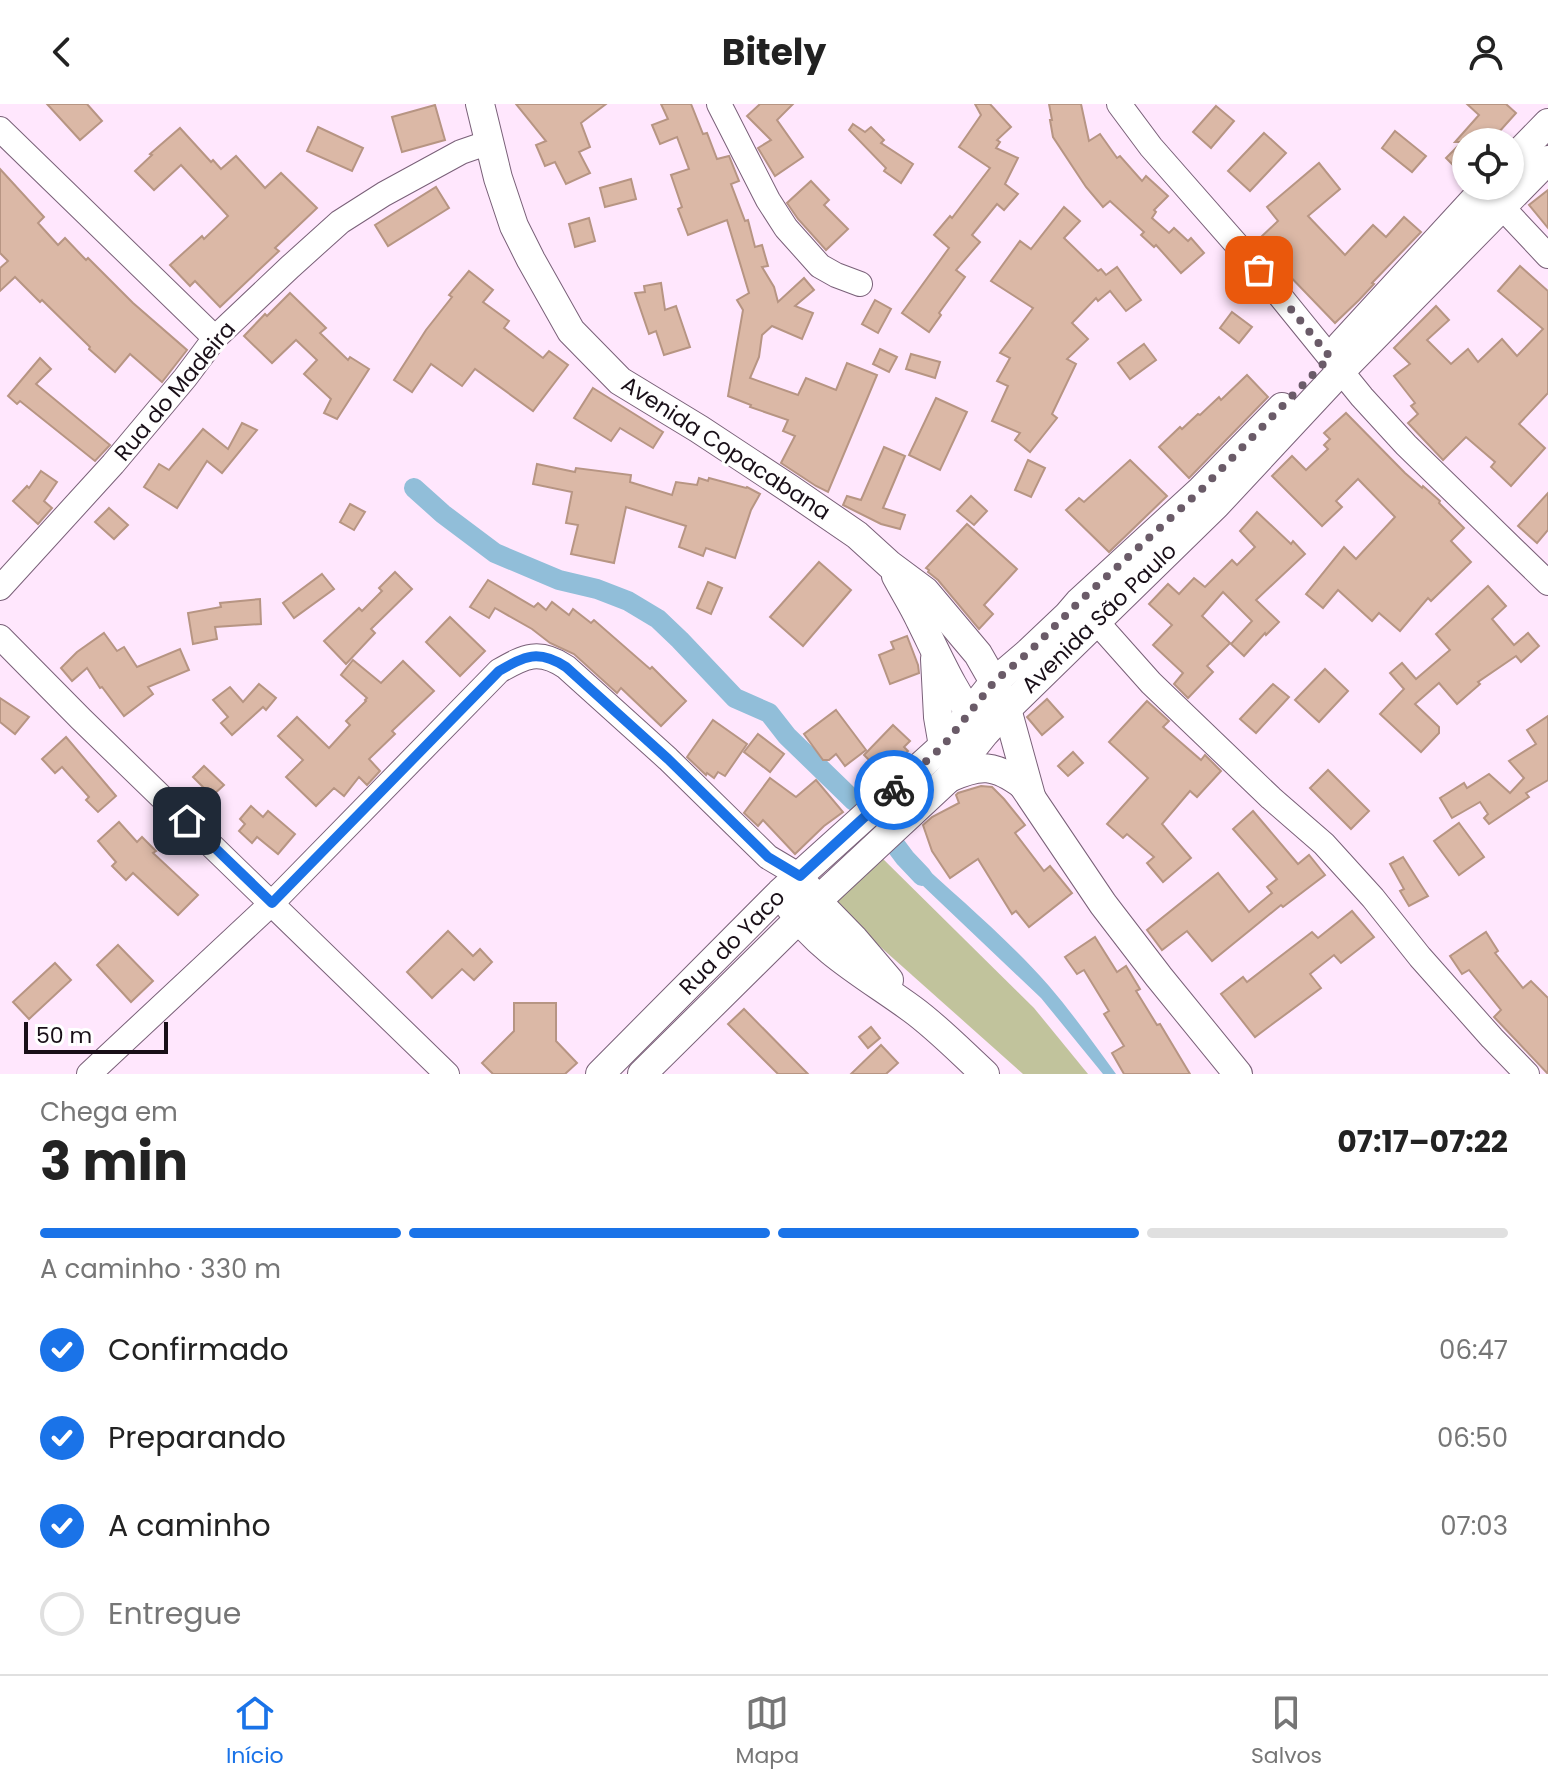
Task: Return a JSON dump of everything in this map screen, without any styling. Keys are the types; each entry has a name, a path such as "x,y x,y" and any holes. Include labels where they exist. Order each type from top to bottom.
{"street":[{"path":"719,104 768,200 786,228 820,266 860,284"},
{"path":"1119,104 1151,147 1406,445 1548,583"},
{"name":"Avenida Copacabana","path":"483,106 498,178 514,226 571,331 620,381 699,429 857,535 925,591 978,654 994,682 1007,709 1027,791"},
{"path":"1524,148 1548,123"},
{"path":"0,129 215,338"},
{"name":"Rua do Madeira","path":"0,588 113,464 215,338 290,267 340,222 384,194 449,159 490,142"},
{"name":"Avenida São Paulo","path":"1524,178 1548,160"},
{"name":"Avenida São Paulo","path":"977,723 1007,709 1088,611 1209,498 1496,200"},
{"path":"1508,200 1548,256"},
{"name":"Avenida Copacabana","path":"890,565 934,651 977,723 1103,904 1238,1074"},
{"path":"1088,611 1151,683 1271,798 1324,844 1420,957 1527,1074"},
{"name":"Avenida São Paulo","path":"977,723 994,682 1027,653 1088,611"},
{"path":"0,637 447,1074"},
{"path":"970,645 994,654 1027,653"},
{"path":"934,651 943,746"},
{"path":"89,1074 272,903 499,671 538,655 552,658 566,667 668,759 768,857 808,911 828,949 915,1011 985,1074"},
{"name":"Rua do Yaco","path":"600,1074 790,885 943,746 977,723"},
{"name":"Rua do Yaco","path":"642,1074 949,778 977,723"},
{"path":"949,778 970,769 991,768 1027,791"}],"green space":[{"path":"877,853 1034,1008 1088,1074 1023,1074 830,902"}],"water":[{"path":"911,854 1033,968 1116,1074 1103,1074 1041,998 900,864"}],"building":[{"path":"47,104 87,104 102,121 80,140"},
{"path":"516,104 606,104 581,123 590,147 579,152 590,173 566,184 555,162 545,166 536,145 546,141"},
{"path":"661,104 691,104 717,159 729,156 739,181 731,184 745,221 748,220 755,247 762,245 768,266 762,267 774,287 778,302 804,278 814,290 795,306 813,313 802,339 772,326 762,335 759,357 750,378 798,395 806,378 836,390 847,363 877,375 828,492 781,463 795,436 783,431 788,420 728,396 743,310 737,300 749,293 727,220 688,235 678,209 682,207 671,175 689,169 677,137 660,144 652,125 668,119"},
{"path":"760,104 793,104 777,120 803,157 775,176 758,148 771,140 747,116"},
{"path":"975,104 990,104 1011,127 997,140 1000,142 996,148 1018,158 1005,184 1018,194 1004,210 997,204 972,235 980,242 956,270 965,277 929,332 902,313 949,248 934,235 950,216 952,218 990,168 959,147 981,115"},
{"path":"1049,104 1081,104 1089,141 1100,134 1117,158 1120,156 1142,181 1146,176 1168,196 1154,210 1156,212 1152,218 1169,233 1174,228 1188,241 1191,238 1204,253 1181,273 1156,245 1154,247 1141,235 1144,232 1110,201 1103,207 1053,137"},
{"path":"1467,104 1506,104 1516,113 1503,128 1467,128 1479,115"},
{"path":"435,105 445,140 402,152 392,117"},
{"path":"1216,106 1234,121 1211,148 1193,132"},
{"path":"853,124 865,132 871,127 884,140 881,143 913,164 901,183 884,171 886,168 849,130"},
{"path":"318,127 363,148 352,171 307,151"},
{"path":"180,128 221,169 236,156 265,188 281,173 317,208 275,248 279,251 220,307 195,281 190,286 170,265 228,216 181,165 154,190 135,171"},
{"path":"1395,131 1426,156 1412,172 1382,148"},
{"path":"1264,133 1286,153 1250,191 1228,171"},
{"path":"1319,163 1340,189 1308,216 1345,255 1373,225 1386,237 1404,217 1421,232 1335,323 1280,266 1285,261 1261,237 1278,221 1267,207"},
{"path":"0,169 44,217 38,223 58,245 65,238 187,350 162,382 130,354 115,372 15,277 0,291 0,268 8,261 0,253"},
{"path":"631,179 636,199 605,207 600,188"},
{"path":"811,181 829,200 824,205 848,229 826,250 787,203"},
{"path":"436,187 449,208 388,246 375,225"},
{"path":"1548,190 1548,228 1529,205"},
{"path":"1064,207 1080,221 1064,238 1098,271 1101,269 1106,275 1117,267 1141,300 1126,311 1110,291 1098,301 1096,298 1072,323 1088,339 1067,359 1076,364 1052,414 1057,418 1030,452 1015,440 1020,433 992,421 1008,386 997,381 1010,358 1000,353 1033,308 991,281 1020,241 1031,249"},
{"path":"589,218 595,241 575,247 569,224"},
{"path":"1520,266 1548,291 1548,393 1519,424 1545,448 1511,486 1491,467 1495,462 1466,437 1443,460 1408,423 1418,414 1411,406 1415,403 1394,376 1410,364 1394,348 1436,306 1449,320 1427,340 1451,364 1468,349 1478,362 1502,339 1517,356 1543,329 1498,291"},
{"path":"469,271 493,290 483,302 509,321 504,328 543,358 549,351 568,365 533,411 475,369 462,386 431,364 412,392 394,380 426,330 452,297 449,295"},
{"path":"661,283 665,310 676,306 690,347 664,355 656,331 649,334 635,293 645,292 644,286"},
{"path":"290,293 326,328 320,333 348,360 350,357 369,369 337,419 324,413 331,399 304,374 317,360 296,340 272,363 244,336"},
{"path":"875,300 891,309 878,333 862,324"},
{"path":"1232,312 1252,327 1239,343 1220,328"},
{"path":"1144,344 1156,360 1130,379 1118,363"},
{"path":"880,349 897,357 889,372 873,364"},
{"path":"911,354 940,362 935,378 906,369"},
{"path":"40,358 51,369 36,384 110,445 95,461 20,401 17,404 8,396"},
{"path":"1247,375 1268,397 1189,478 1159,447 1219,397 1221,400"},
{"path":"593,388 663,432 653,448 620,428 611,441 574,418"},
{"path":"936,398 967,412 940,470 909,455"},
{"path":"1346,413 1405,473 1440,501 1464,528 1451,541 1471,562 1431,601 1428,598 1400,631 1379,613 1372,621 1338,590 1323,608 1306,594 1344,547 1356,559 1395,517 1358,479 1336,501 1342,507 1322,526 1272,476 1292,456 1306,470 1328,449 1324,445 1330,439 1324,433"},
{"path":"242,423 257,430 222,473 207,461 177,508 144,487 159,464 169,470 203,429 228,449"},
{"path":"884,447 905,456 883,508 905,515 900,529 881,524 843,505 847,496 861,500"},
{"path":"1028,460 1045,468 1031,497 1015,490"},
{"path":"1130,460 1167,496 1109,552 1066,510 1079,498 1084,502"},
{"path":"537,464 575,472 576,468 631,475 630,482 672,495 676,482 697,485 699,478 747,487 760,494 751,510 735,558 706,548 703,556 679,547 686,526 626,507 614,563 571,554 578,525 566,523 572,492 533,484"},
{"path":"41,471 57,482 44,501 52,508 38,524 13,501 27,486 29,488"},
{"path":"1548,493 1548,530 1537,543 1518,526"},
{"path":"971,496 987,511 974,525 957,511"},
{"path":"350,504 365,512 354,530 340,522"},
{"path":"109,508 128,525 114,539 95,522"},
{"path":"1257,512 1305,554 1256,600 1279,622 1244,656 1231,644 1252,621 1223,592 1202,616 1230,643 1207,666 1213,672 1188,698 1174,684 1183,673 1153,645 1172,625 1149,604 1168,584 1179,594 1194,578 1205,587 1232,560 1237,565 1255,547 1240,531"},
{"path":"967,524 1017,569 984,605 993,614 979,629 926,568"},
{"path":"819,562 851,590 803,646 770,617"},
{"path":"395,572 412,589 371,629 375,633 346,664 324,641 359,608 362,611"},
{"path":"322,574 334,589 294,618 283,603"},
{"path":"488,580 534,607 538,603 546,610 552,602 569,615 573,609 591,623 594,620 650,669 652,667 686,701 661,726 621,688 617,693 574,654 550,643 495,608 489,618 470,607"},
{"path":"708,582 722,588 711,614 697,608"},
{"path":"1488,586 1506,606 1492,619 1514,645 1528,633 1539,646 1521,662 1516,656 1478,682 1480,684 1457,704 1439,683 1415,704 1439,727 1439,733 1421,752 1380,714 1404,689 1390,673 1402,663 1416,679 1450,650 1436,634"},
{"path":"260,599 261,624 215,627 217,639 193,644 188,613 221,607 220,603"},
{"path":"450,617 485,651 460,676 426,642"},
{"path":"104,633 117,651 124,647 137,667 180,649 189,670 148,687 153,694 124,716 87,668 72,681 61,668"},
{"path":"907,636 919,673 890,684 879,655 894,649 891,642"},
{"path":"353,660 381,683 403,661 434,691 392,731 395,734 369,759 380,771 367,785 359,777 344,796 334,788 316,806 286,777 303,760 278,736 297,717 329,748 350,725 346,721 367,698 341,675"},
{"path":"1325,669 1348,691 1319,722 1295,700"},
{"path":"259,684 276,698 266,710 263,707 232,735 221,723 228,717 213,700 230,687 243,702"},
{"path":"1273,684 1289,697 1256,733 1240,719"},
{"path":"0,698 29,717 15,734 0,722"},
{"path":"1047,699 1063,717 1042,735 1027,717"},
{"path":"1147,701 1169,721 1163,727 1201,760 1205,755 1221,771 1197,797 1190,791 1162,824 1191,858 1163,882 1147,863 1154,857 1127,834 1123,838 1107,824 1148,778 1109,742"},
{"path":"836,710 866,750 845,766 836,754 829,760 823,760 804,734"},
{"path":"1548,716 1548,780 1526,793 1529,797 1489,824 1484,818 1488,814 1480,802 1452,818 1440,798 1464,783 1467,788 1489,774 1510,793 1524,778 1509,761 1536,744 1527,730"},
{"path":"713,720 747,744 725,776 718,772 714,778 706,775 687,757"},
{"path":"893,725 910,741 904,747 908,751 884,775 864,755"},
{"path":"758,734 784,754 770,772 744,752"},
{"path":"66,737 116,796 98,812 62,767 55,773 42,759"},
{"path":"1073,752 1083,763 1068,776 1058,766"},
{"path":"204,766 224,785 212,796 193,777"},
{"path":"1328,770 1369,811 1351,829 1310,788"},
{"path":"770,778 796,797 816,780 843,812 795,854 763,820 758,826 744,813"},
{"path":"981,786 992,787 1004,799 1025,825 1015,833 1044,871 1050,866 1072,893 1029,927 1016,911 1012,914 978,859 950,878 932,851 923,825 959,803 958,793"},
{"path":"251,806 263,817 268,811 295,834 278,854 257,837 252,843 239,831 245,824 240,819"},
{"path":"1253,811 1298,864 1309,855 1325,875 1283,907 1281,905 1212,961 1187,931 1162,950 1147,930 1218,873 1249,912 1272,893 1267,887 1277,879 1233,829"},
{"path":"119,822 137,842 142,837 156,851 153,853 198,895 178,915 133,873 126,880 112,866 116,862 98,841"},
{"path":"1459,823 1484,857 1459,875 1434,841"},
{"path":"1403,857 1428,896 1409,906 1400,891 1404,889 1390,864"},
{"path":"1352,911 1374,937 1341,963 1334,955 1310,974 1321,988 1255,1037 1221,994 1243,977 1247,982 1312,932 1318,938"},
{"path":"448,931 473,956 480,949 492,962 474,980 462,969 432,998 407,972"},
{"path":"1486,932 1498,951 1495,953 1523,988 1531,981 1548,998 1548,1074 1494,1017 1501,1010 1469,970 1462,974 1450,956"},
{"path":"1095,937 1117,972 1126,966 1140,989 1136,991 1190,1074 1124,1074 1112,1053 1124,1046 1104,1014 1109,1011 1084,970 1077,974 1065,957"},
{"path":"118,945 153,981 131,1002 97,965"},
{"path":"55,963 71,980 29,1019 13,1002"},
{"path":"514,1003 556,1003 556,1041 577,1063 565,1074 493,1074 482,1063 514,1031"},
{"path":"744,1009 808,1074 778,1074 728,1024"},
{"path":"871,1027 880,1038 868,1048 859,1037"},
{"path":"881,1045 898,1063 886,1074 851,1074"}],"waterway":[{"path":"414,488 495,553 559,580 597,589 628,601 658,619 735,698 769,713 787,736 854,801"},
{"path":"896,846 922,876"}],"way so far":[{"path":"894,790 943,746 994,682 1225,467 1330,357 1259,270"}],"route":[{"path":"187,821 272,903 499,671 538,655 552,658 566,667 668,759 768,857 800,876 894,790"}]}
